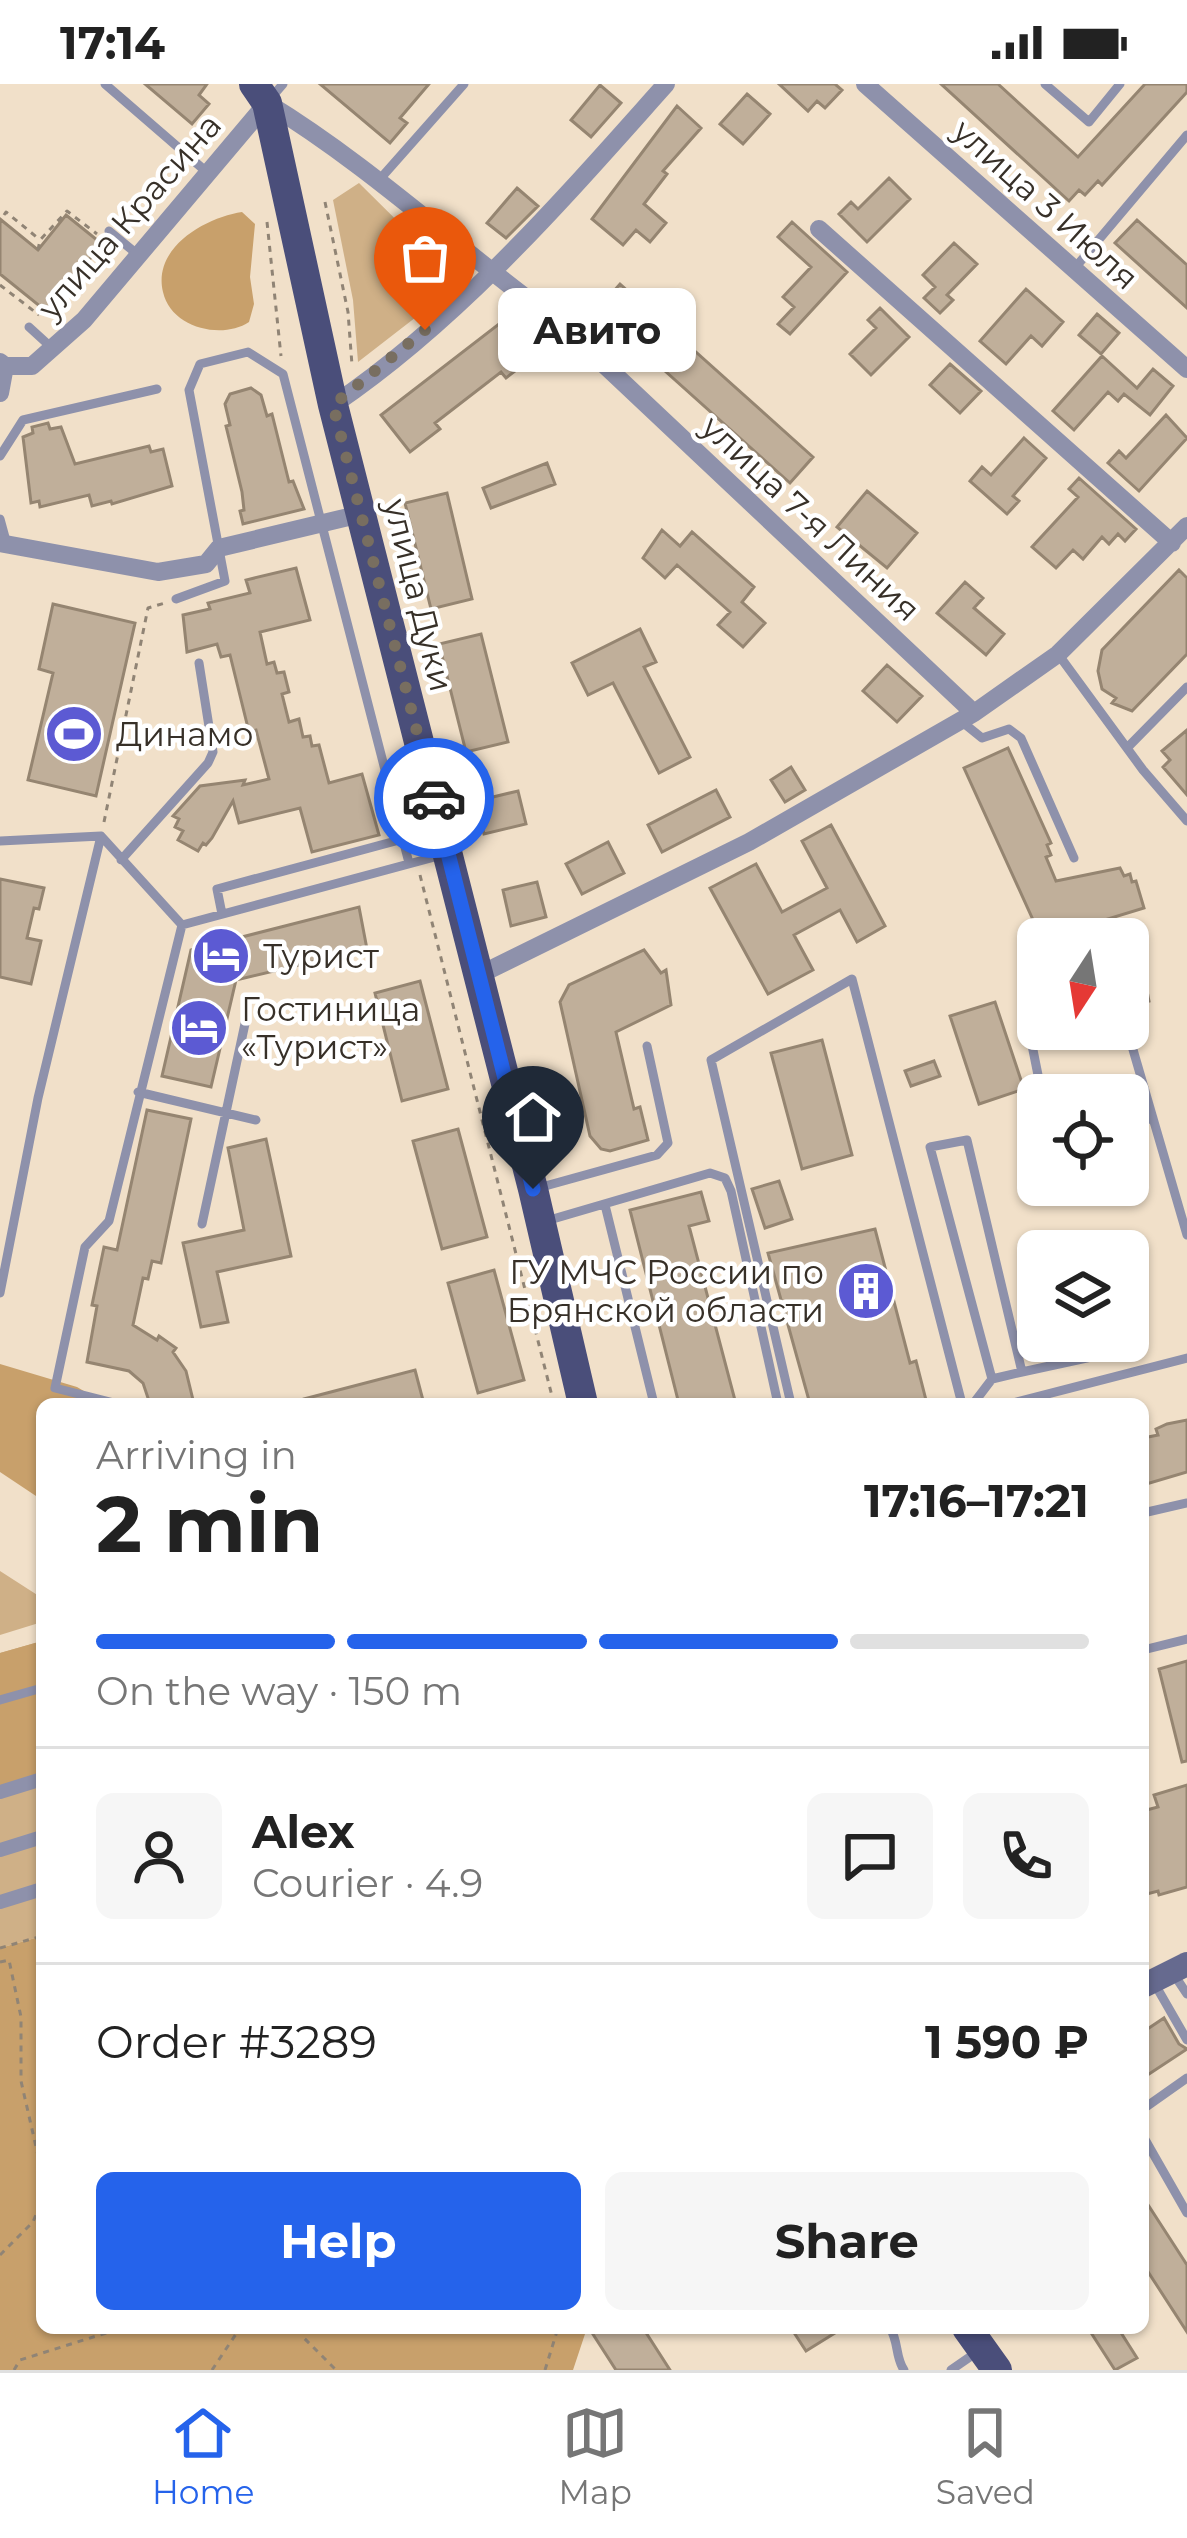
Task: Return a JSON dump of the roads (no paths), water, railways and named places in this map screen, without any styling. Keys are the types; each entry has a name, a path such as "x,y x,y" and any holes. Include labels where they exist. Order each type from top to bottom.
{"main road":[{"name":"улица Дуки","path":"268,90 333,405 583,1398"}],"street":[{"path":"333,405 491,274 666,84"},
{"name":"улица 3 Июля","path":"867,85 1187,369"},
{"name":"улица Красина","path":"2,366 32,366 84,320 209,174 268,90"},
{"name":"улица 7-я Линия","path":"268,90 491,274 561,324 967,717"},
{"path":"819,229 1172,543"},
{"path":"0,393 2,366"},
{"path":"3,542 158,572 206,564 219,548 361,514"},
{"path":"479,975 749,842 967,717 1058,654 1187,526"},
{"path":"0,1792 36,1781"},
{"path":"0,1850 36,1839"},
{"path":"0,1902 36,1891"}],"lane":[{"path":"105,84 209,174"},
{"path":"380,179 464,84"},
{"path":"1045,84 1089,122 1120,84"},
{"path":"1074,269 1187,135"},
{"path":"105,235 139,256"},
{"path":"29,327 52,348"},
{"path":"176,598 225,581 189,390 200,364 248,352 283,374 412,862"},
{"path":"0,456 23,419 157,389"},
{"path":"0,519 3,542"},
{"path":"1058,654 1187,821"},
{"path":"121,860 213,752 199,663"},
{"path":"1128,747 1187,686"},
{"path":"967,717 982,738 1009,730 1022,738 1074,858"},
{"path":"101,836 182,925"},
{"path":"0,841 101,836"},
{"path":"0,1293 38,1098 101,836"},
{"path":"222,914 217,889 403,839"},
{"path":"182,925 448,854"},
{"path":"94,1398 55,1388 85,1247 109,1221 182,925"},
{"path":"790,1398 711,1060 852,979 960,1398"},
{"path":"202,1224 246,1019"},
{"path":"533,1189 657,1155 668,1143 647,1046"},
{"path":"1133,1050 1187,1235"},
{"path":"138,1092 256,1120"},
{"path":"1149,1119 1153,1118"},
{"path":"992,1378 930,1147 967,1141 1022,1372"},
{"path":"541,1222 710,1173 725,1178 777,1398"},
{"path":"605,1205 653,1398"},
{"path":"0,1238 8,1250"},
{"path":"1050,1398 1187,1358"},
{"path":"978,1398 992,1378 1068,1362"},
{"path":"1158,1366 1162,1379"},
{"path":"1149,1512 1187,1503"},
{"path":"1149,1648 1187,1639"},
{"path":"0,1700 36,1690"},
{"path":"1164,1976 1187,1994"},
{"path":"1164,1976 1187,2040"},
{"path":"1149,2105 1187,2078"},
{"path":"1149,2146 1187,2212"},
{"path":"893,2334 904,2370"},
{"path":"951,2370 982,2349"}],"place":[{"name":"Авито","path":"425,330"},
{"name":"Динамо","path":"74,734"},
{"name":"Турист","path":"221,956"},
{"name":"Гостиница «Турист»","path":"199,1028"},
{"name":"ГУ МЧС России по Брянской области","path":"866,1291"}]}
